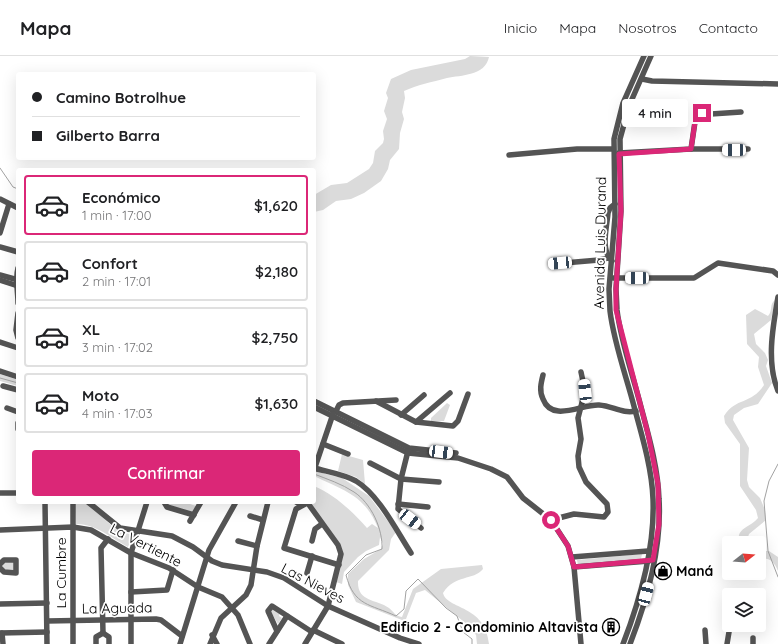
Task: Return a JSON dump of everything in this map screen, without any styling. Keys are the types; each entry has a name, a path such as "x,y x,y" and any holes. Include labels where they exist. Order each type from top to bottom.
{"street":[{"name":"Avenida Luis Durand","path":"623,644 634,612 646,561 652,523 652,492 636,411 612,323 610,304 610,259 606,248 608,213 610,208 615,204 613,148 620,112 644,56"},
{"name":"Avenida Luis Durand","path":"630,644 640,613 653,560 659,520 658,484 646,424 618,322 616,304 616,278 619,256 621,211 619,154 620,139 626,114 651,56"},
{"path":"642,78 652,81 778,84"},
{"path":"691,149 696,115 741,112"},
{"path":"509,155 577,148 613,148"},
{"path":"619,154 691,149 748,150"},
{"path":"0,199 16,207"},
{"path":"0,233 9,204"},
{"path":"615,204 621,211"},
{"path":"0,247 16,251"},
{"path":"552,264 610,259 616,260 619,256"},
{"path":"610,278 694,278 718,263 773,271 778,275"},
{"path":"0,275 16,283"},
{"path":"0,280 16,283"},
{"path":"778,297 772,330 772,368 774,382 778,391"},
{"path":"0,342 16,347"},
{"path":"0,371 16,376"},
{"path":"551,520 574,514 604,516 608,512 607,504 586,482 579,467 578,456 581,439 578,418 585,391 581,372"},
{"path":"543,375 541,394 548,407 557,411 601,405 624,412 636,411"},
{"path":"3,386 16,389"},
{"path":"416,422 450,393"},
{"path":"376,401 416,422 454,425 458,421 468,394"},
{"path":"401,415 424,395"},
{"path":"316,463 335,413 341,404 396,400"},
{"path":"316,402 408,451 458,458 491,468 507,477 523,498 551,520 562,534 574,567 581,644"},
{"path":"7,408 16,411"},
{"path":"316,408 335,413"},
{"path":"323,444 348,454"},
{"path":"408,451 456,453"},
{"path":"408,451 401,479 398,504 399,510 421,528"},
{"path":"370,463 401,479 439,482"},
{"path":"316,469 347,477 365,488 377,501 411,553"},
{"path":"0,493 16,493"},
{"path":"46,504 47,644"},
{"name":"La Cumbre","path":"72,504 73,644"},
{"name":"Las Nieves","path":"90,504 120,528 180,539 206,558 222,565 267,572 284,578 328,606 400,638 419,644"},
{"path":"131,644 131,553 146,504"},
{"path":"165,504 167,507 194,515"},
{"path":"190,521 200,504"},
{"path":"180,644 206,558 235,504"},
{"path":"210,644 212,636 221,618 246,595 251,585 257,546 267,504"},
{"path":"298,504 284,548 340,564"},
{"path":"305,644 328,606 340,564 340,549 308,504"},
{"path":"398,504 428,507"},
{"path":"250,516 263,520"},
{"path":"312,541 315,529 322,524"},
{"name":"La Vertiente","path":"0,530 45,528 73,528 91,530 131,553 173,570 198,587 222,597 233,608 243,624 250,644"},
{"path":"103,633 101,548 108,539"},
{"path":"238,541 257,546"},
{"path":"572,558 648,550 653,560 574,567"},
{"path":"307,573 312,556"},
{"path":"0,564 4,560 16,560 16,573 4,572 0,568"},
{"path":"131,592 167,590 173,570"},
{"path":"0,604 47,603"},
{"path":"277,631 268,610 272,606 312,631 342,644"},
{"path":"269,644 287,616"},
{"name":"La Aguada","path":"47,621 157,619 182,636"},
{"path":"705,630 706,644"},
{"path":"2,644 1,633 47,632"},
{"path":"727,644 729,632"},
{"path":"96,644 96,637 103,633"},
{"path":"103,633 109,637 109,644"},
{"path":"212,636 217,644"},
{"path":"397,644 400,638"}],"shaded area":[{"path":"470,56 489,57 483,68 472,74 447,78 404,91 405,98 402,112 404,119 400,133 399,149 390,160 388,169 381,181 364,193 351,199 336,201 323,210 316,212 316,194 331,185 347,183 369,169 373,163 375,151 383,143 384,139 383,131 387,119 384,111 388,98 386,93 391,79 411,70 465,59"},
{"path":"775,300 771,320 754,334 756,344 765,353 768,360 766,366 772,383 758,404 744,408 734,415 733,420 749,448 747,480 749,487 760,498 765,510 766,520 748,536 740,536 744,528 758,518 756,510 740,486 740,444 725,423 724,416 733,406 754,396 764,385 758,367 759,357 747,344 746,315 755,309 768,316"},
{"path":"0,374 16,379 16,385 0,381"},
{"path":"447,403 450,405 444,421 431,421 431,418"},
{"path":"342,454 363,460 365,484 356,477 338,471"},
{"path":"316,472 342,478 369,496 396,532 391,539 389,550 358,581 361,593 368,599 384,605 396,615 402,617 413,589 441,569 482,565 483,569 479,573 458,580 448,587 443,593 451,603 474,615 481,622 486,631 489,644 477,644 476,635 469,626 425,590 416,593 406,619 402,620 356,602 348,585 348,574 364,559 381,549 383,544 380,537 379,545 366,551 358,557 344,572 342,584 336,582 343,554 310,504 316,504 316,487 343,504 367,528 372,524 378,528 367,508 344,490 316,477"},
{"path":"75,504 88,504 113,527 120,531 133,534 128,547 90,526 76,524"},
{"path":"167,504 190,504 196,506 193,513"},
{"path":"766,551 769,551 778,557 778,571 771,560 766,559"},
{"path":"642,554 641,559 578,565 577,560"},
{"path":"14,562 14,570 5,570 1,567 2,563"},
{"path":"272,608 280,613 279,616 282,618 278,624 270,611"}],"waterway":[{"path":"0,168 13,187 16,188"},
{"path":"0,378 16,382"},
{"path":"778,464 769,481 764,501 768,551 778,577"},
{"path":"316,475 354,492 366,503 378,525 382,541 382,549 366,555 346,575 349,585 358,598 364,603 396,616 404,609 406,591 418,579 446,608 457,616 463,632 472,639 472,644"}],"place":[{"name":"Maná","path":"663,571"},
{"name":"Edificio 2 - Condominio Altavista","path":"611,627"}],"route":[{"path":"551,520 562,534 568,546 574,567 653,560 659,524 660,500 658,484 648,434 616,310 621,211 619,154 691,149 696,115 702,113"}]}
